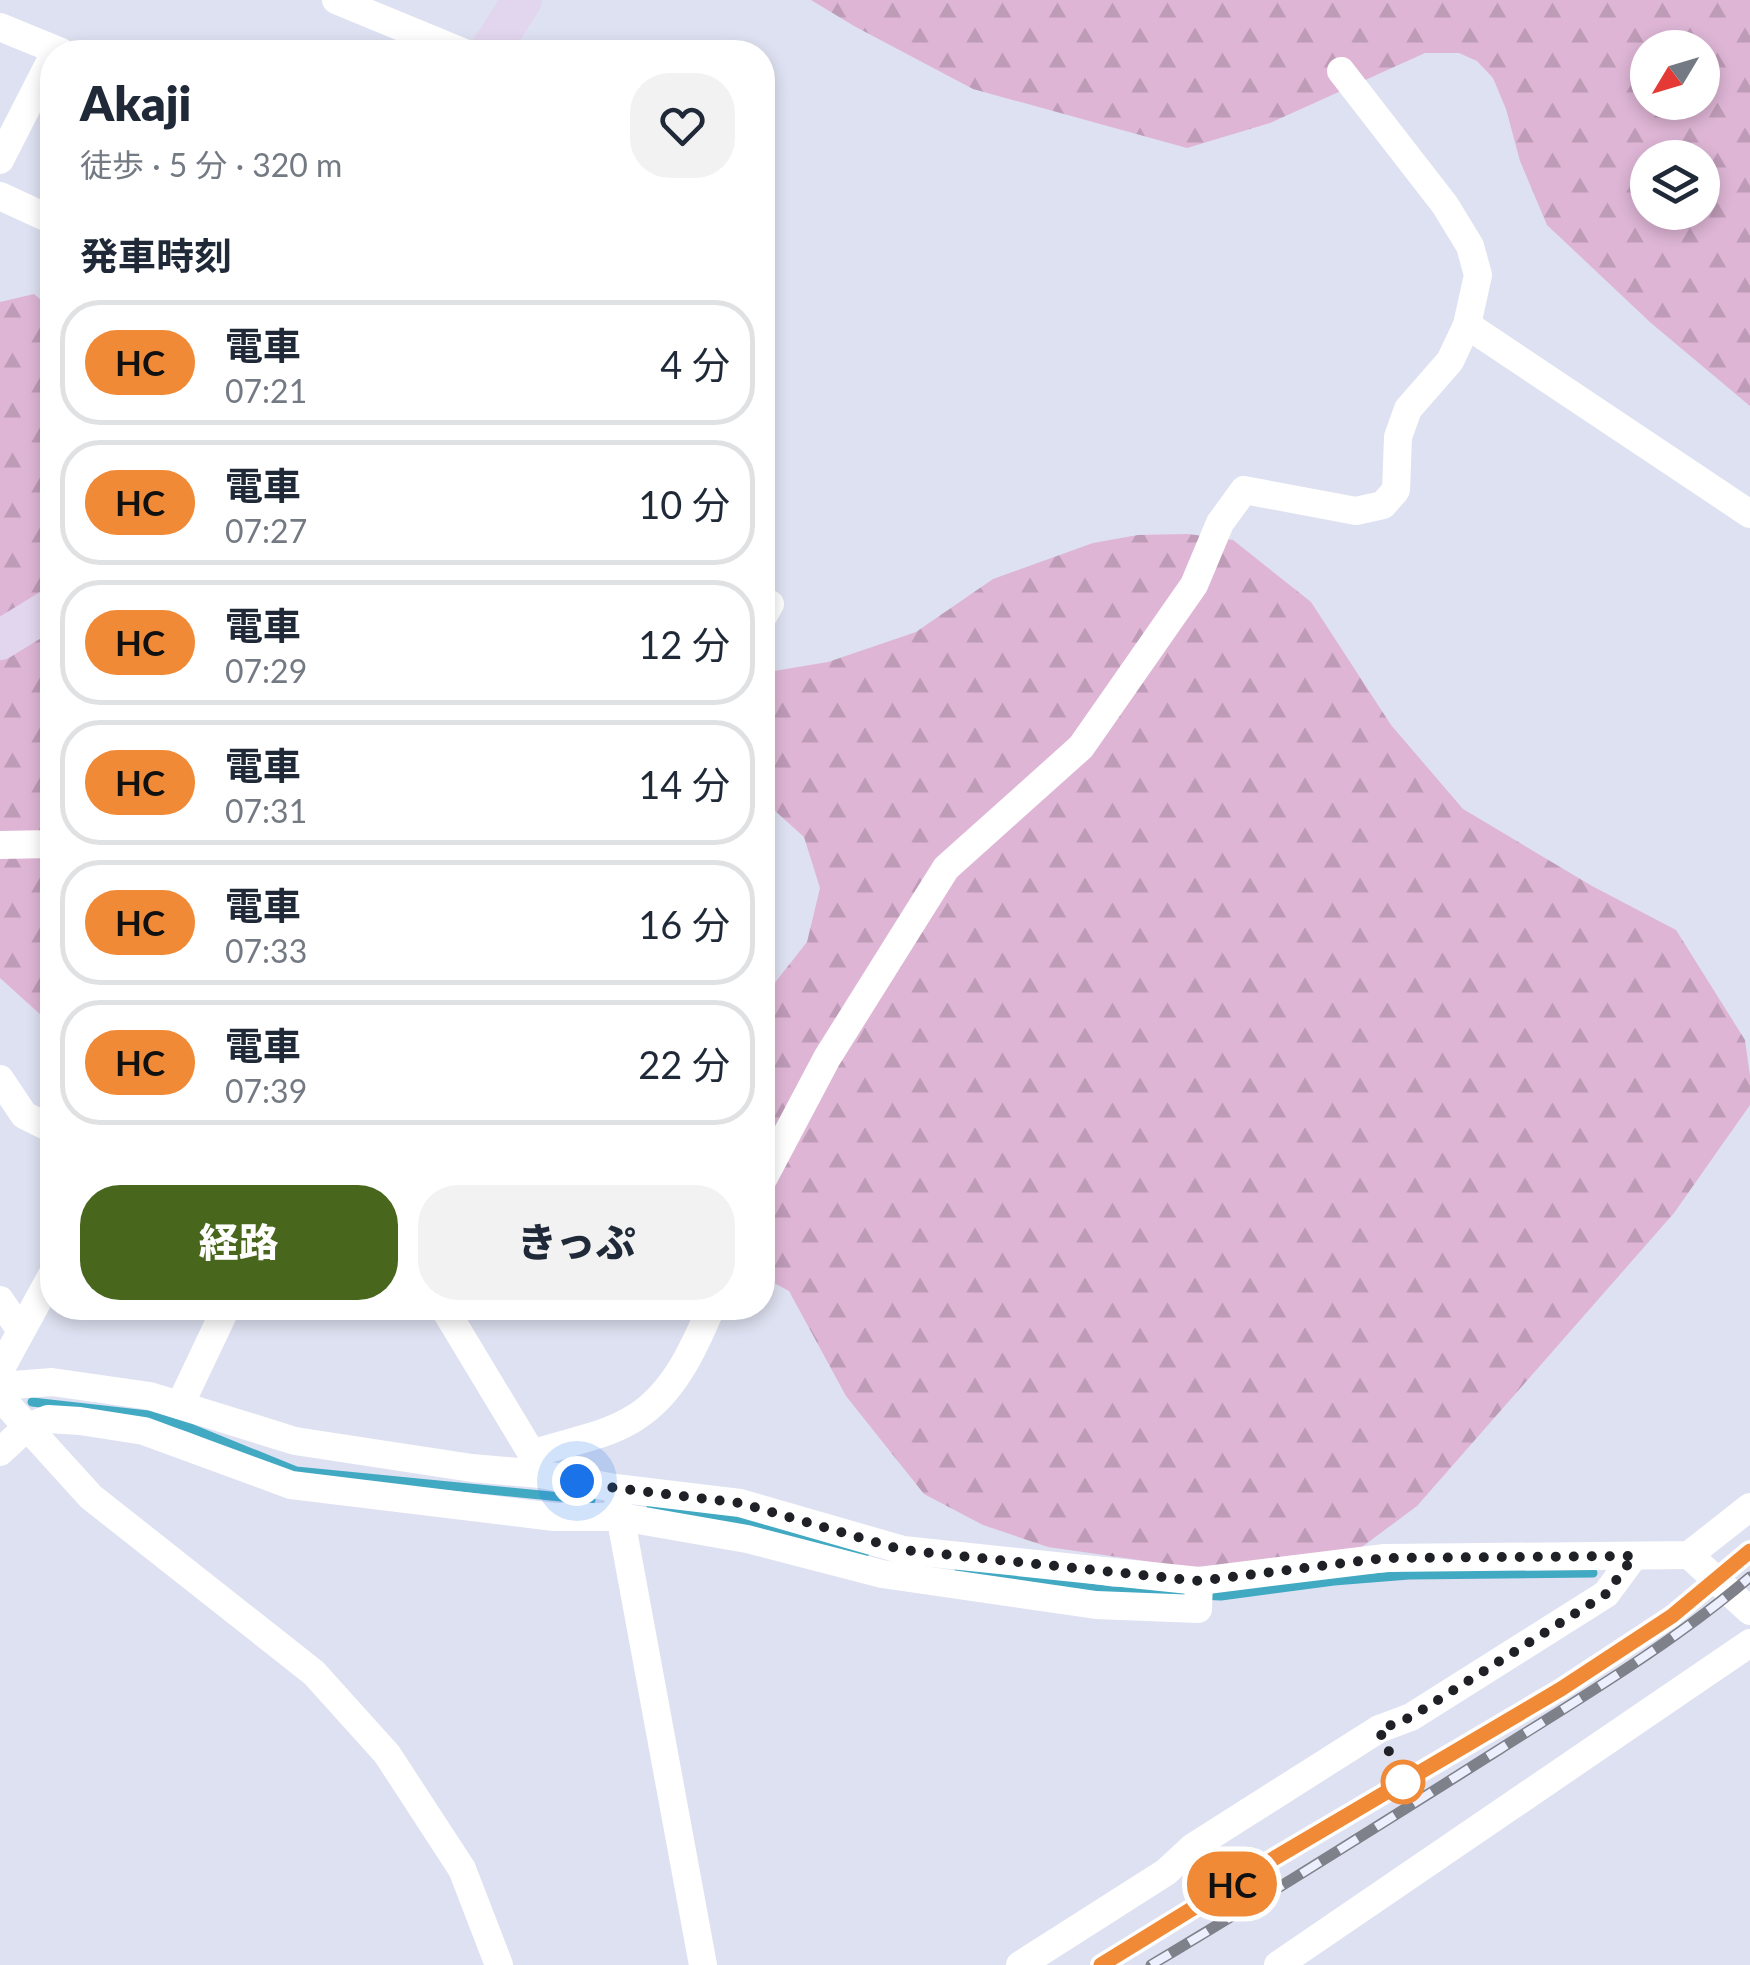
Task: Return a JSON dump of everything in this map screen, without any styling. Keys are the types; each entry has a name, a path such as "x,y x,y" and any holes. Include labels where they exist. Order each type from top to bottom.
{"street":[{"path":"336,0 433,40"},
{"path":"497,40 522,0"},
{"path":"0,26 40,46"},
{"path":"775,1157 828,1058 946,868 1081,746 1194,585 1220,524 1244,490 1356,511 1384,505 1396,490 1398,437 1408,409 1450,361 1467,324 1478,275 1470,246 1444,205 1341,71"},
{"path":"0,160 40,84"},
{"path":"0,196 40,214"},
{"path":"1467,324 1750,514"},
{"path":"0,640 40,615"},
{"path":"0,845 40,844"},
{"path":"0,1079 24,1115 40,1123"},
{"path":"0,1370 40,1297"},
{"path":"0,1300 22,1331"},
{"path":"180,1406 220,1320"},
{"path":"451,1320 536,1464"},
{"path":"536,1464 636,1418 664,1394 694,1349 706,1320"},
{"path":"0,1386 52,1382 150,1396 296,1441 472,1468 536,1464 615,1488 740,1503 903,1550 1198,1591 1385,1558 1689,1555 1750,1507"},
{"path":"0,1397 91,1497 314,1673 387,1754 462,1870 498,1965"},
{"path":"0,1452 26,1428 48,1419 80,1421 144,1431 291,1485 554,1518 621,1517 748,1539 882,1574 1096,1605 1198,1608 1198,1591"},
{"path":"615,1488 703,1965"},
{"path":"1689,1555 1750,1611"},
{"path":"1020,1965 1166,1872 1193,1846 1379,1730 1411,1717 1606,1594 1634,1556"},
{"path":"1278,1965 1750,1644"}],"green space":[{"path":"811,0 1750,0 1750,406 1651,323 1547,225 1520,161 1493,78 1477,61 1459,53 1425,53 1270,123 1187,148 973,89"},
{"path":"34,294 40,299 40,1014 0,978 0,302"},
{"path":"1188,534 1233,540 1311,602 1391,725 1463,809 1592,886 1676,930 1745,1040 1750,1076 1750,1105 1674,1213 1417,1506 1343,1561 1257,1577 1048,1547 983,1525 924,1494 846,1396 789,1291 775,1283 775,983 807,942 820,888 804,837 775,811 775,671 828,662 916,632 993,579 1093,543 1138,535"}],"waterway":[{"path":"32,1402 148,1415 296,1471 591,1500"},
{"path":"651,1506 729,1518 865,1553"},
{"path":"959,1569 1111,1591 1221,1596 1409,1575 1593,1573"}],"railway":[{"path":"1100,1965 1561,1689 1672,1616 1750,1551"},
{"path":"1151,1965 1596,1688 1690,1624 1750,1577"}],"train":[{"name":"HC","path":"1101,1965 1561,1689 1672,1616 1750,1551"}],"route":[{"path":"577,1481 740,1503 903,1550 1199,1581 1385,1558 1634,1556 1606,1594 1411,1717 1379,1730 1403,1782"}]}
